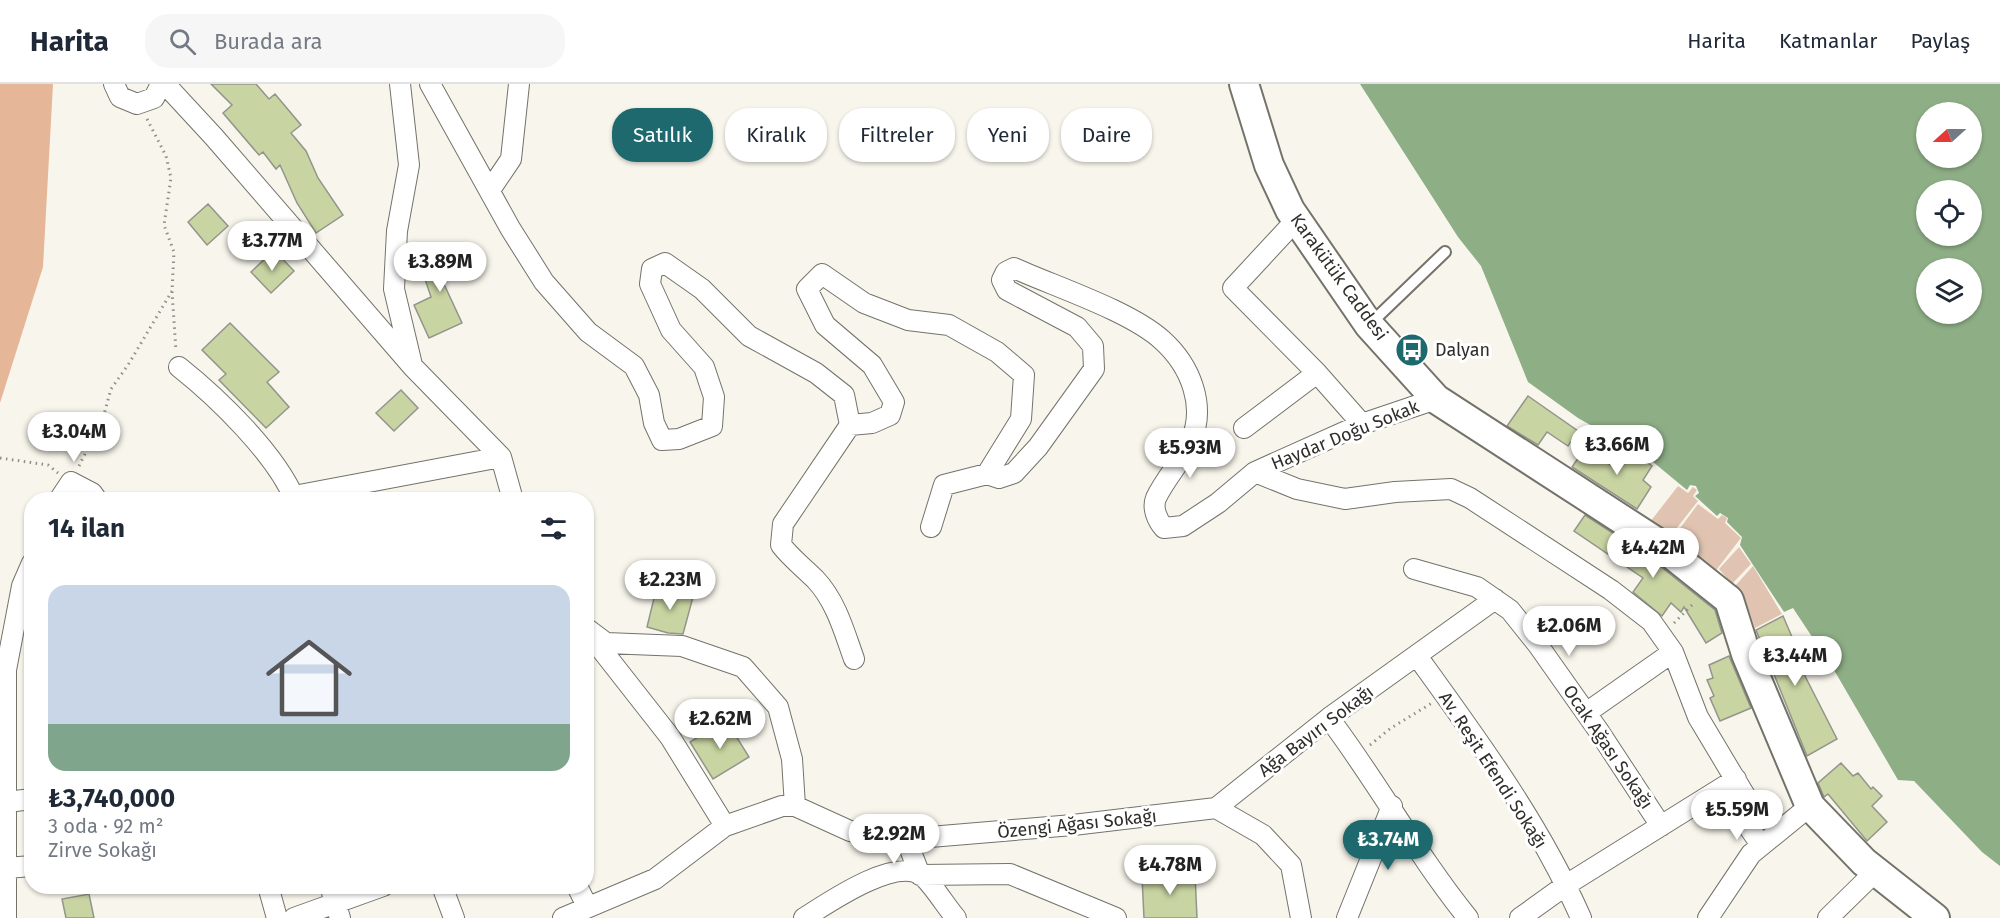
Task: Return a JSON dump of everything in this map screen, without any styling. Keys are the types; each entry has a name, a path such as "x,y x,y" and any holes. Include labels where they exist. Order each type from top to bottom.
{"main road":[{"name":"Karakütük Caddesi","path":"1244,84 1269,165 1296,219 1369,325 1436,399 1655,541 1730,600 1746,654 1810,806 1876,870 1935,918"}],"street":[{"path":"114,84 120,97 137,105 154,98 163,84 214,137 413,367 501,458 511,492"},
{"path":"400,84 410,165 397,231 394,289 413,367"},
{"path":"430,84 544,282 588,332 634,366 648,395 654,423 662,440 679,439 712,426 714,397 704,367 671,330 650,284 652,269 665,263 702,289 749,336 816,373 844,395 849,425 783,524 782,545 793,560 816,580 837,610 854,659"},
{"path":"490,190 511,159 519,84"},
{"path":"1296,219 1233,288 1317,373 1362,424"},
{"name":"Haydar Doğu Sokak","path":"987,474 999,478 1014,473 1038,447 1094,369 1093,346 1077,327 1007,290 1002,280 1006,272 1014,268 1138,322 1163,341 1189,374 1198,404 1191,442 1155,500 1157,520 1164,528 1183,526 1218,503 1255,472 1362,424 1436,399"},
{"path":"849,425 873,423 890,415 894,402 872,365 825,325 819,315 807,289 822,274 864,303 908,320 949,325 997,352 1024,375 1021,419 987,474 944,485 931,528"},
{"path":"178,368 196,381 259,444 288,482 292,492"},
{"path":"1244,428 1317,373"},
{"path":"325,492 501,458"},
{"path":"1255,472 1297,489 1345,499 1395,492 1451,489 1470,498 1611,590 1651,621 1667,644 1698,717 1753,809 1750,829 1761,845"},
{"path":"64,492 70,482 90,492"},
{"name":"Ocak Ağası Sokağı","path":"1414,568 1477,587 1510,610 1586,713 1660,826"},
{"path":"6,918 6,670 24,580"},
{"name":"Ağa Bayırı Sokağı","path":"1216,808 1329,718 1495,599"},
{"path":"1586,713 1667,644"},
{"path":"563,918 656,879 725,826 782,806 795,806 792,759 778,707 744,667 682,646 598,651"},
{"path":"598,651 670,737 725,826"},
{"name":"Av. Reşit Efendi Sokağı","path":"1417,656 1510,790 1566,885 1581,918"},
{"path":"1329,718 1392,806 1440,883 1468,918"},
{"path":"1520,918 1566,885 1736,779"},
{"path":"7,802 24,800"},
{"name":"Özengi Ağası Sokağı","path":"795,806 850,831 906,840 1061,826 1216,808"},
{"path":"1347,918 1392,806"},
{"path":"1708,918 1751,854 1810,806"},
{"path":"1216,808 1263,836 1291,865 1301,918"},
{"path":"906,840 920,874 956,918"},
{"path":"6,868 24,867"},
{"path":"1828,918 1876,870"},
{"path":"804,918 859,884 903,871 920,874 1010,874 1116,918"},
{"path":"270,894 277,918"},
{"path":"294,918 360,894"},
{"path":"445,894 454,918"},
{"path":"581,894 587,906"}],"lane":[{"path":"1369,325 1445,252"}],"path":[{"path":"137,105 166,156 171,178 164,225 174,252 172,291 178,368"},
{"path":"0,458 48,465 70,482 103,418 111,389 172,291"},
{"path":"1667,644 1711,585"},
{"path":"1358,756 1391,728 1431,704 1447,698"}],"shaded area":[{"path":"0,84 53,84 43,267 0,403"},
{"path":"1360,84 2000,84 2000,866 1982,852 1914,781 1898,780 1834,670 1793,608 1784,612 1740,545 1742,537 1727,522 1728,518 1720,513 1717,516 1695,496 1699,493 1696,486 1690,485 1687,490 1647,457 1578,418 1528,382 1481,266 1458,237"},
{"path":"1678,486 1688,493 1693,487 1697,490 1693,496 1698,501 1669,538 1650,522"},
{"path":"1698,504 1718,519 1722,515 1727,518 1725,523 1741,538 1714,573 1672,539"},
{"path":"1739,547 1751,564 1732,584 1719,569"},
{"path":"1753,566 1782,614 1755,628 1742,590 1735,586"}],"building":[{"path":"211,84 256,84 269,99 275,94 301,125 291,133 306,151 318,178 343,215 316,233 297,203 280,165 276,169 263,152 259,155 223,113 232,105"},
{"path":"208,204 228,226 207,245 188,222"},
{"path":"456,249 465,274 443,282 462,323 429,338 414,305 431,297 419,261"},
{"path":"274,250 294,271 271,293 251,272"},
{"path":"230,323 279,372 267,382 289,407 266,428 219,380 226,374 202,350"},
{"path":"401,390 418,408 394,431 376,413"},
{"path":"1528,396 1578,431 1568,446 1547,432 1538,445 1507,426"},
{"path":"1585,448 1618,470 1631,451 1652,466 1643,480 1651,487 1637,509 1572,467"},
{"path":"1585,515 1645,554 1715,610 1722,633 1706,643 1684,607 1681,612 1671,603 1662,616 1633,592 1643,578 1574,531"},
{"path":"657,586 693,597 683,634 668,633 647,627"},
{"path":"1783,616 1792,637 1789,639 1806,678 1837,739 1807,756 1756,630"},
{"path":"1729,656 1751,708 1720,721 1710,698 1714,696 1707,680 1713,678 1709,665"},
{"path":"726,720 749,757 713,779 690,742"},
{"path":"1841,763 1853,776 1858,773 1871,789 1873,787 1882,796 1872,806 1887,822 1867,841 1828,794 1824,797 1818,783"},
{"path":"1195,873 1197,918 1144,918 1142,877"},
{"path":"89,894 94,918 66,918 62,899"}],"place":[{"name":"Dalyan","path":"1412,350"}]}
